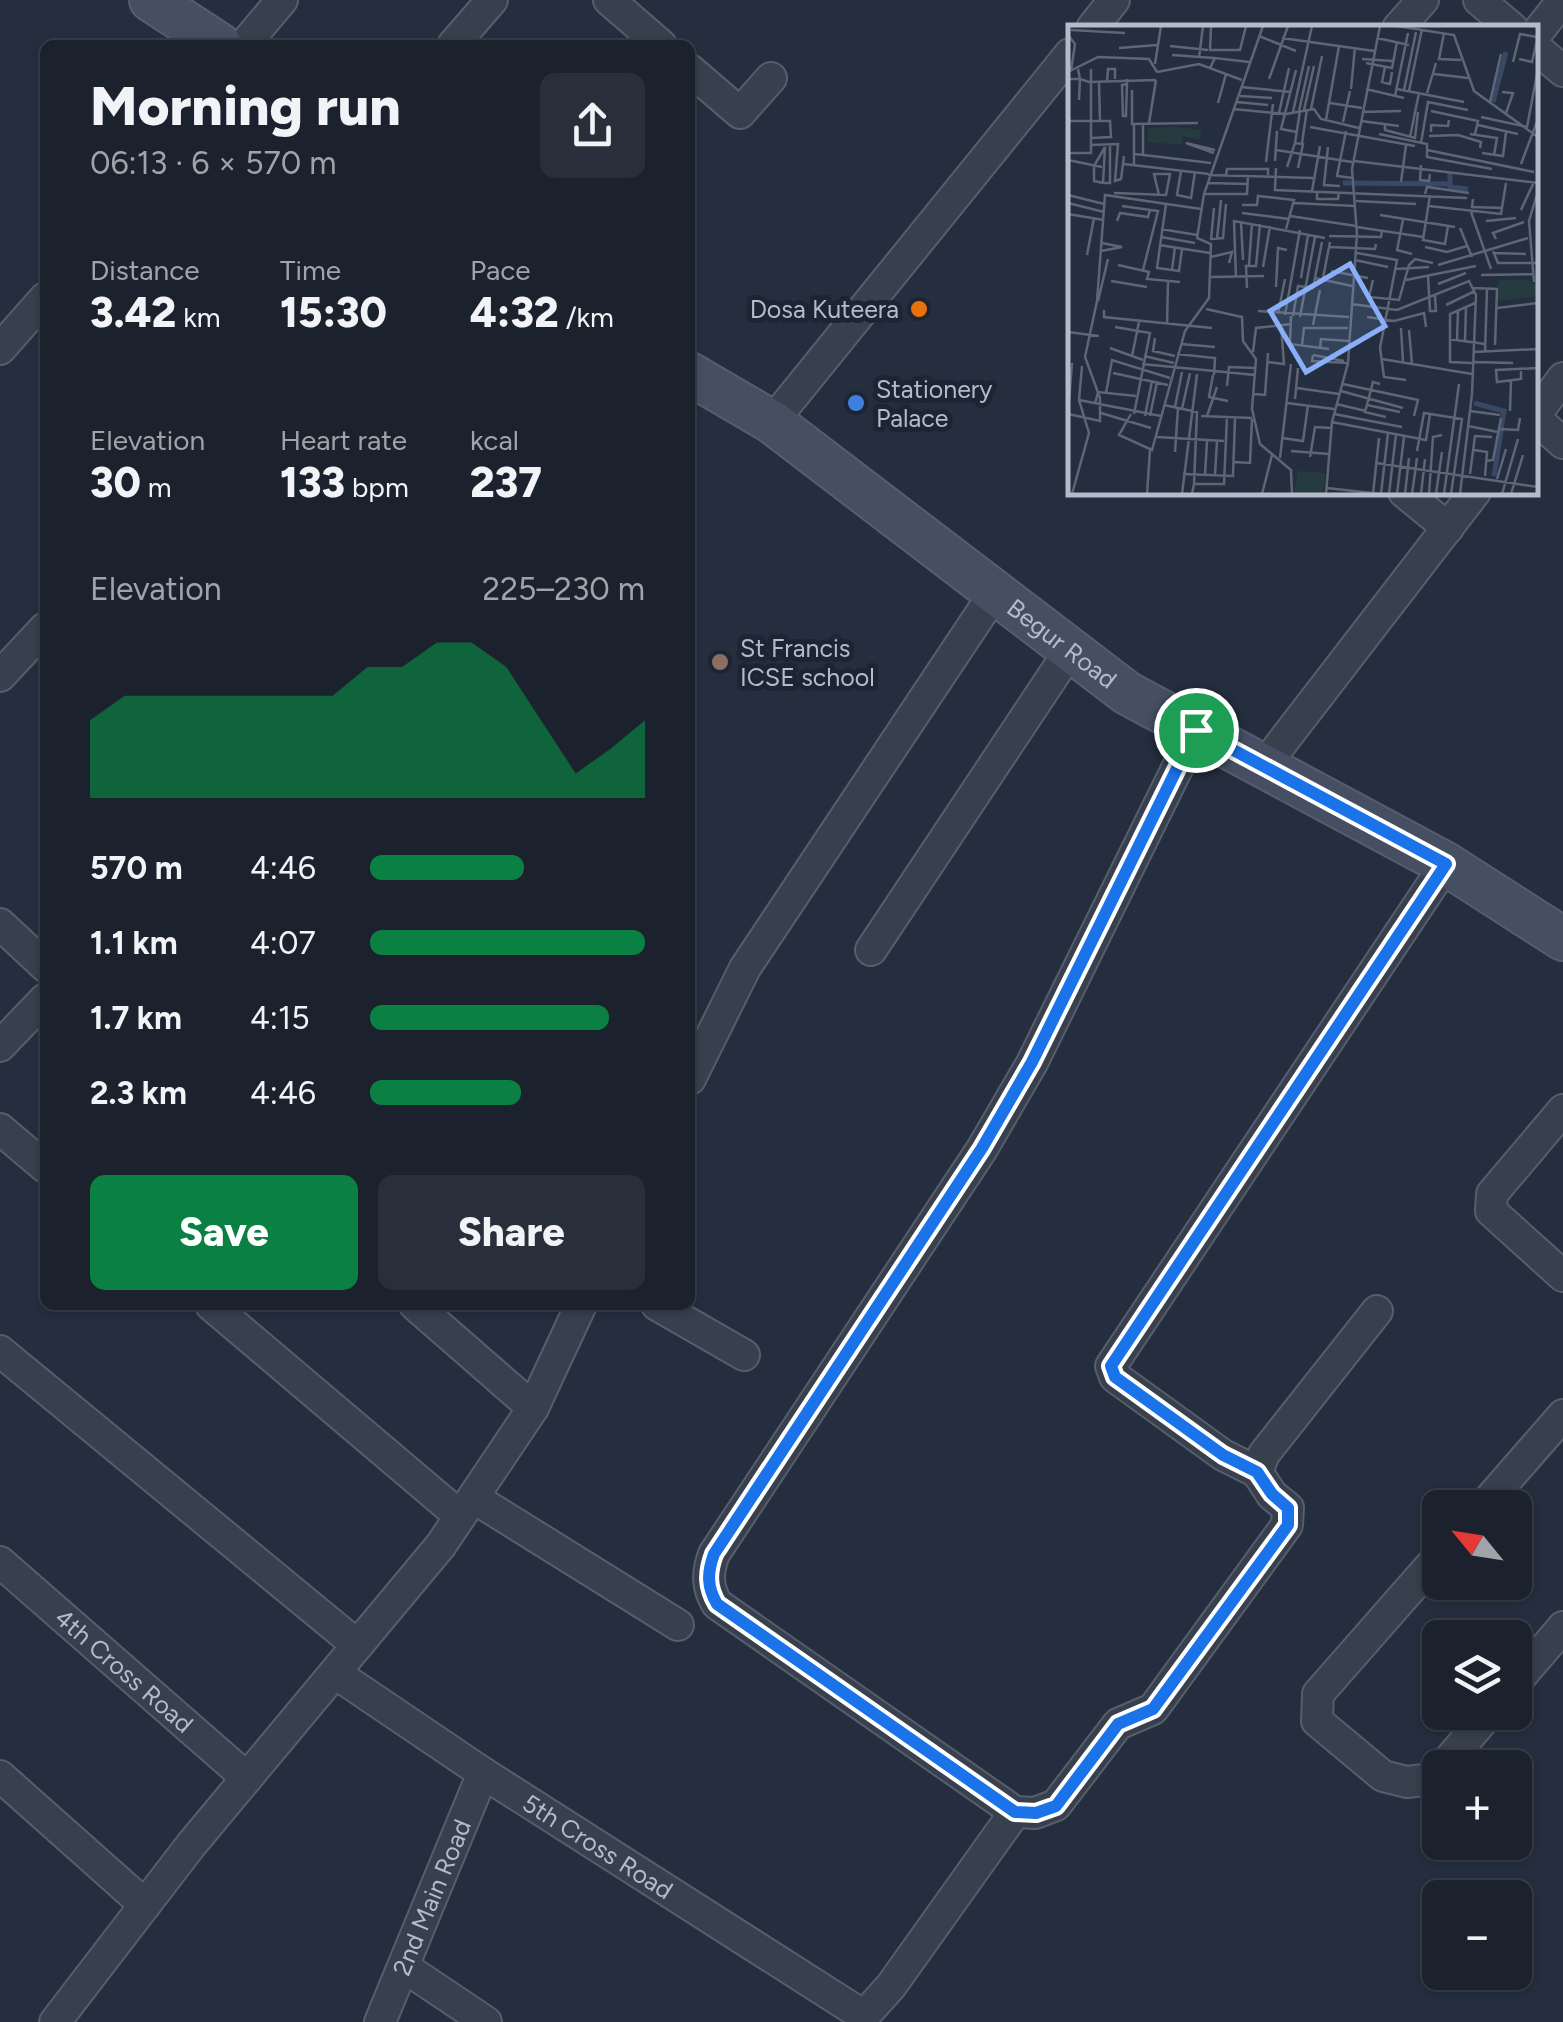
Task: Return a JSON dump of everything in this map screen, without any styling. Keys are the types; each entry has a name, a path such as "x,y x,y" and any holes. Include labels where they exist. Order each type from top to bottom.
{"main road":[{"path":"152,0 212,40"},
{"name":"Begur Road","path":"695,377 772,422 1128,693 1446,864 1563,938"}],"street":[{"path":"248,40 282,0"},
{"path":"457,40 492,0"},
{"path":"608,0 655,40"},
{"path":"1094,25 1114,0"},
{"path":"1401,25 1423,0"},
{"path":"1480,0 1509,25"},
{"path":"1538,31 1563,0"},
{"path":"1538,50 1563,71"},
{"path":"772,422 1068,56"},
{"path":"695,74 740,113 772,78"},
{"path":"0,349 40,304"},
{"path":"1538,414 1563,378"},
{"path":"1538,419 1563,443"},
{"path":"1408,495 1448,528"},
{"path":"1264,766 1473,495"},
{"path":"695,1069 745,968 996,592"},
{"path":"0,676 40,633"},
{"path":"872,950 1071,649"},
{"path":"1196,730 1022,1080 954,1193 714,1554 710,1566 710,1592 717,1604 1015,1812 1036,1813 1056,1806 1118,1724 1153,1709 1288,1525 1288,1508 1257,1472 1223,1455 1115,1377 1111,1366 1446,864"},
{"path":"0,924 40,961"},
{"path":"0,1046 40,1004"},
{"path":"1563,1110 1492,1194 1492,1212 1563,1276"},
{"path":"0,1129 40,1163"},
{"path":"217,1310 467,1507 678,1624"},
{"path":"421,1310 533,1408"},
{"path":"55,2022 247,1778 440,1545 533,1408 579,1310"},
{"path":"666,1310 744,1355"},
{"path":"1257,1472 1264,1454 1377,1311"},
{"path":"0,1351 357,1645"},
{"path":"1498,1490 1563,1415"},
{"name":"4th Cross Road","path":"0,1562 247,1778"},
{"path":"1422,1576 1318,1694 1317,1721 1383,1776 1407,1782 1422,1780"},
{"path":"1532,1663 1563,1627"},
{"name":"5th Cross Road","path":"334,1672 483,1773 864,2016 891,1986 1015,1812"},
{"path":"1457,1750 1475,1730"},
{"name":"2nd Main Road","path":"380,2022 483,1773"},
{"path":"0,1776 145,1905"},
{"path":"404,1967 486,2022"}],"place":[{"name":"Dosa Kuteera","path":"919,309"},
{"name":"Stationery Palace","path":"856,403"},
{"name":"St Francis ICSE school","path":"720,662"}],"route":[{"path":"1196,730 1446,864 1111,1366 1115,1377 1223,1455 1257,1472 1288,1508 1288,1525 1153,1709 1118,1724 1056,1806 1036,1813 1015,1812 717,1604 708,1577 714,1554 982,1148 1032,1062 1196,730"}]}
